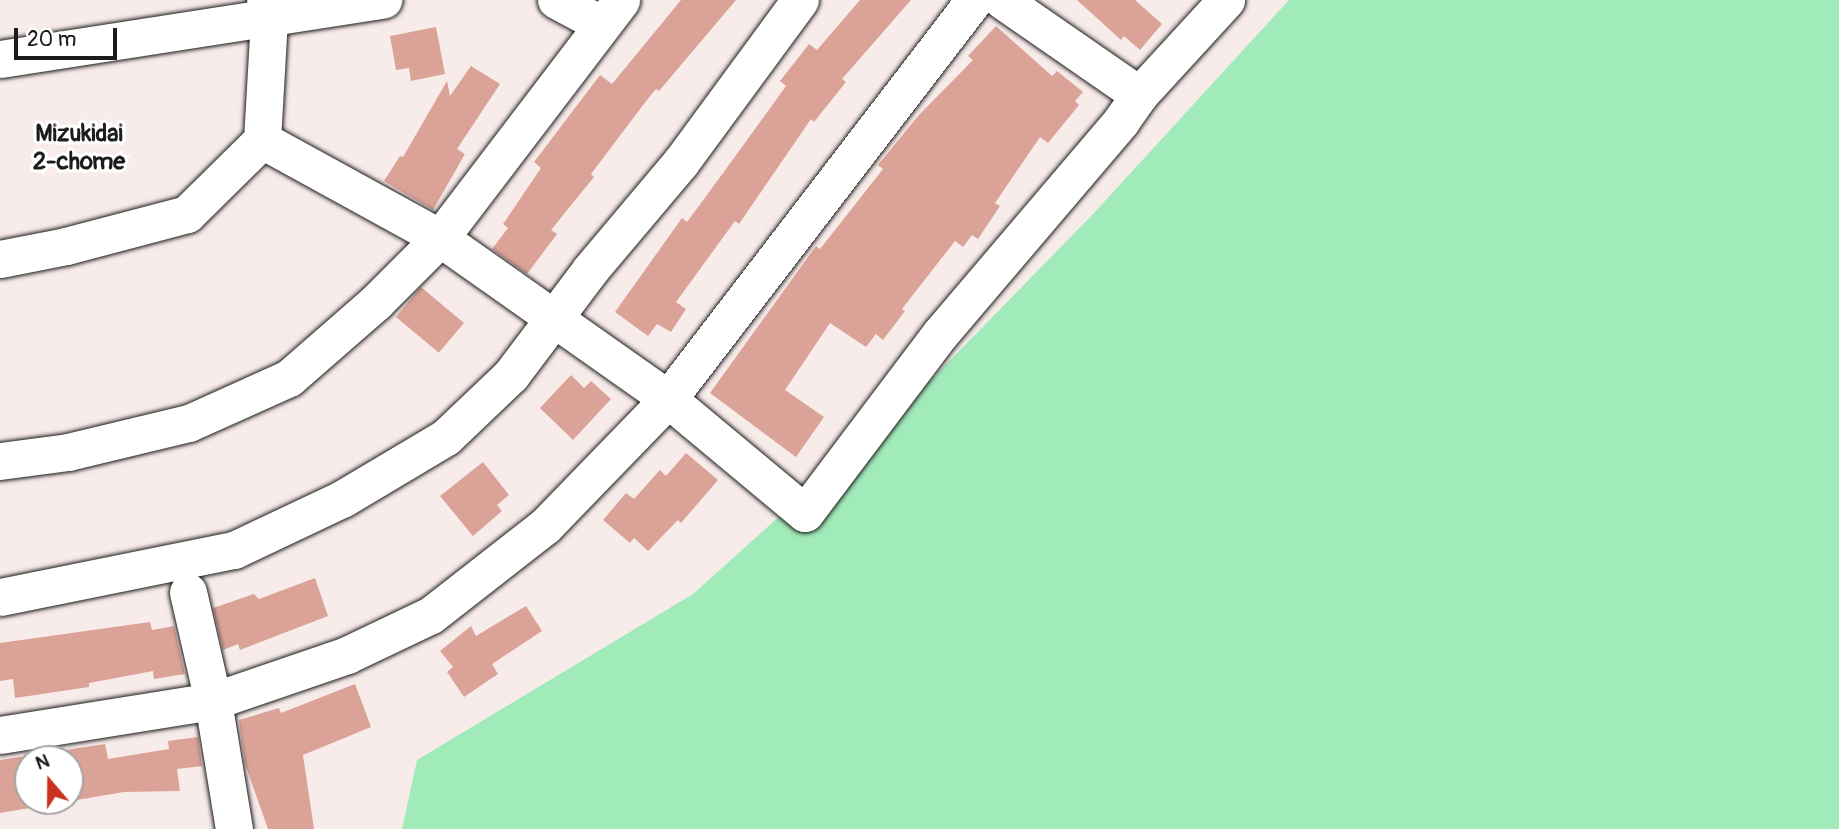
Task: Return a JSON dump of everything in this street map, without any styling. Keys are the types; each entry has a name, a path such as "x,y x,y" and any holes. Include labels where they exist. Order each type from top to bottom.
{"street":[{"path":"0,59 267,10 383,0"},
{"path":"0,461 68,452 189,423 289,378 376,302 440,238 611,12 556,0"},
{"path":"0,597 234,550 341,499 446,437 511,374 681,162 800,0"},
{"path":"0,735 213,702 347,654 431,615 545,526 668,399 974,0"},
{"path":"1002,0 1139,95"},
{"path":"262,139 440,238 552,320 668,399 805,513 940,334 1121,121 1139,95 1226,0"},
{"path":"0,259 66,246 187,214 262,139 267,10"},
{"path":"188,592 213,702 234,829"}],"green space":[{"path":"1289,0 1839,0 1839,829 402,829 417,760 693,594 929,382 1094,213"}],"building":[{"path":"681,0 736,0 659,91 656,89 650,96 591,174 594,177 551,230 557,234 527,274 492,249 508,228 503,224 541,168 534,162 600,75 612,84"},
{"path":"860,0 911,0 842,79 846,82 814,122 811,119 739,224 735,221 676,302 686,309 671,332 657,324 648,336 615,312 682,218 687,222 726,169 786,86 780,81 809,44 817,50"},
{"path":"1077,0 1135,0 1162,24 1140,50 1124,36 1121,40"},
{"path":"996,26 1052,76 1057,71 1083,92 1075,101 1079,105 1048,143 1040,137 995,203 1000,206 978,239 972,235 963,247 955,241 902,309 905,311 883,340 876,334 866,347 830,323 785,390 824,417 796,457 710,393 816,246 820,249 883,169 878,165 919,115 973,60 968,56"},
{"path":"436,27 445,74 411,81 409,68 396,70 390,36"},
{"path":"471,66 500,84 457,149 465,154 433,210 384,181 400,156 403,157 447,81 450,96"},
{"path":"421,287 464,323 439,353 396,317"},
{"path":"571,375 584,388 591,381 611,399 573,440 540,408"},
{"path":"686,453 718,480 681,523 678,520 648,551 634,538 630,543 603,520 626,493 634,499 660,470 666,476"},
{"path":"483,462 509,495 497,505 502,511 473,536 440,496"},
{"path":"315,578 328,616 240,650 238,644 223,650 213,608 254,594 259,599"},
{"path":"526,606 542,631 492,664 498,674 464,697 447,672 453,667 440,651 471,626 476,636"},
{"path":"150,622 152,630 174,626 185,674 154,679 153,671 89,683 89,687 15,698 13,679 0,681 0,643"},
{"path":"355,684 371,727 303,755 314,829 268,829 245,764 239,720 279,708 281,713"},
{"path":"198,737 202,766 177,769 180,791 124,792 84,799 84,747 105,744 108,759 169,749 168,741"},
{"path":"14,758 14,811 0,813 0,760"}],"district":[{"name":"Mizukidai 2-chome","path":"79,148"}]}
